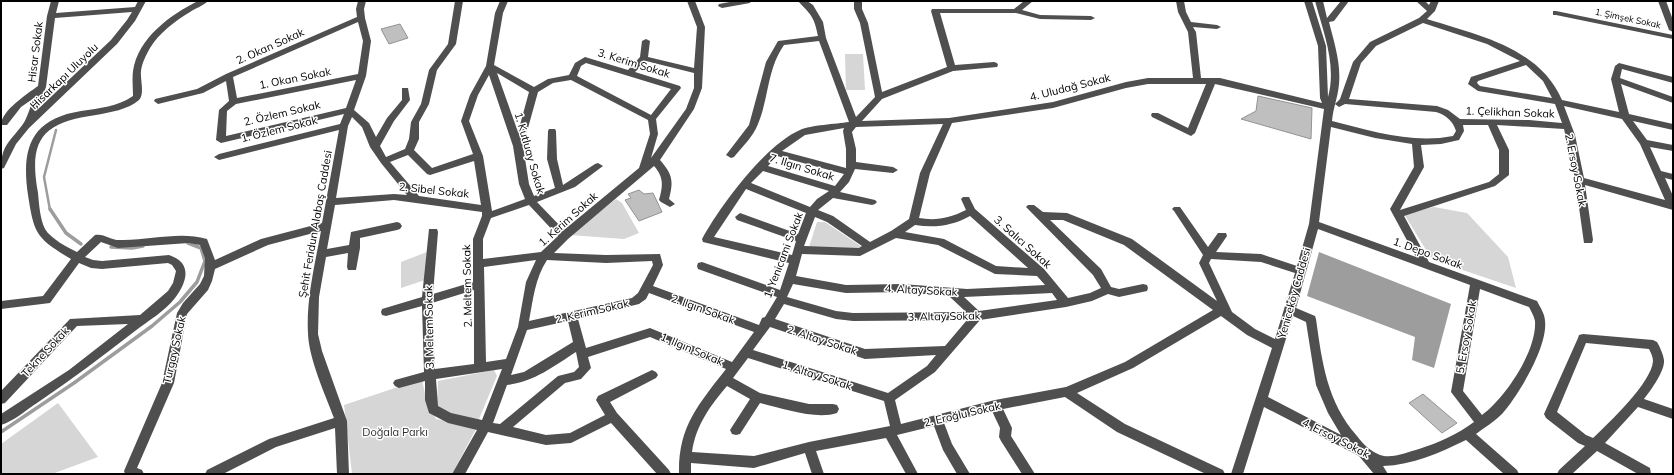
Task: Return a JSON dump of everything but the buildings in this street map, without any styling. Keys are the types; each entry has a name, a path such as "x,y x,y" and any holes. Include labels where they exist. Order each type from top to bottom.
{"street":[{"name":"Hisar Sokak","path":"26,126 42,87 54,1"},
{"name":"Hisarkapı Uluyolu","path":"1,166 12,143 26,126 114,42 130,21 142,1"},
{"path":"1,420 73,373 144,319 174,293 181,273 180,265 175,261 169,259 96,266 77,258 56,244 40,230 30,174 31,156 36,141 44,130 70,115 116,108 131,103 137,97 137,71 142,54 148,43 162,28 179,15 204,1"},
{"name":"Şehit Feridun Alabaş Caddesi","path":"343,474 341,421 316,351 313,334 314,297 344,126 362,76 367,41 361,18 360,9 362,1"},
{"path":"384,161 409,151 414,139 414,122 425,104 433,70 452,44 459,1"},
{"path":"504,1 499,13 490,66 474,94 465,121 478,156 487,212 530,201 560,190 572,185 598,166"},
{"name":"1. Kerim Sokak","path":"458,474 485,427 510,363 523,327 531,282 536,268 544,256 564,236 655,160 690,109 698,88 701,27 696,9 691,1"},
{"path":"722,6 746,1"},
{"path":"802,1 810,7 819,22 822,38 854,124"},
{"path":"858,1 858,9 864,24 879,97"},
{"path":"1016,11 1029,1"},
{"path":"1180,1 1182,12 1192,32 1197,80"},
{"name":"Yeniceköy Caddesi","path":"1308,1 1322,46 1324,98 1329,107"},
{"name":"Yeniceköy Caddesi","path":"1237,474 1279,346 1314,224 1329,107 1334,98 1335,69 1330,41 1319,1"},
{"path":"1324,20 1332,19 1345,1"},
{"path":"1420,1 1431,11"},
{"path":"1344,102 1357,62 1373,44 1422,20 1431,11 1435,1"},
{"path":"1662,1 1673,30"},
{"path":"51,16 137,9"},
{"path":"952,68 935,11 1016,11 1040,17 1091,18"},
{"name":"1. Şimşek Sokak","path":"1556,12 1673,37"},
{"name":"2. Okan Sokak","path":"233,102 230,76 361,18"},
{"name":"2. Ersoy Sokak","path":"1422,20 1510,51 1527,62 1546,81 1559,102 1567,126 1580,180 1588,240"},
{"path":"1188,24 1217,27"},
{"path":"732,156 752,125 768,67 775,50 781,43 822,38"},
{"path":"630,73 644,58 646,41"},
{"path":"644,58 699,72"},
{"name":"3. Kerim Sokak","path":"572,77 578,65 585,60 677,88 652,119"},
{"path":"1527,62 1474,79 1472,84 1478,88 1559,102 1673,127"},
{"path":"851,168 852,150 847,131 879,97 952,68 994,65"},
{"path":"490,66 534,91"},
{"name":"1. Kutluay Sokak","path":"490,66 518,146 524,184 530,201 564,236"},
{"path":"1673,80 1619,66 1615,79 1625,117 1644,143 1673,206"},
{"path":"158,101 200,91 230,76"},
{"name":"1. Okan Sokak","path":"233,102 362,76"},
{"path":"518,146 534,91 551,82 572,77 652,119 654,134 643,171"},
{"path":"1615,79 1673,100"},
{"path":"1155,115 1191,133 1212,80"},
{"name":"4. Uludağ Sokak","path":"796,255 707,239 744,184 776,153 802,132 854,124 949,121 1053,105 1126,85 1148,81 1212,80 1329,107"},
{"path":"4,123 18,105 42,87"},
{"path":"375,147 390,120 406,100 405,90"},
{"name":"2. Özlem Sokak","path":"233,102 223,110 221,140 349,110"},
{"path":"1329,107 1344,102 1437,109 1445,112 1458,122"},
{"path":"349,110 366,125 375,147 384,161 416,199"},
{"path":"796,255 860,252 895,234 913,221 925,173 949,121"},
{"name":"1. Çelikhan Sokak","path":"1328,123 1416,143 1444,142 1456,138 1460,131 1458,122 1529,122 1567,126"},
{"path":"1398,214 1492,184 1504,175 1504,150 1492,122"},
{"name":"1. Özlem Sokak","path":"219,157 344,126"},
{"path":"552,131 552,159 560,190"},
{"path":"1416,143 1418,167 1395,209 1425,264"},
{"path":"1644,143 1673,148"},
{"path":"409,151 430,172 478,156"},
{"path":"776,153 851,168 893,170"},
{"path":"655,160 666,173 668,184 664,200 670,204"},
{"name":"7. Ilgın Sokak","path":"762,167 834,192 872,202"},
{"name":"1. Yenicami Sokak","path":"685,474 684,458 694,422 707,402 734,368 782,297 815,206 834,192 847,179 851,168"},
{"path":"1658,173 1673,177"},
{"path":"1580,180 1673,206"},
{"path":"744,184 812,213 830,219 870,247"},
{"name":"2. Sibel Sokak","path":"331,202 394,197 416,199 487,212"},
{"name":"3. Salıcı Sokak","path":"966,199 971,211 1040,272 1066,303"},
{"path":"1031,207 1042,216 1097,272 1107,290 1118,293 1142,288"},
{"path":"1177,209 1208,255"},
{"path":"913,221 932,224 953,222 971,211"},
{"name":"2. Meltem Sokak","path":"480,367 478,239 487,212"},
{"path":"1042,216 1064,216 1128,242 1251,332 1279,346"},
{"path":"740,217 802,239"},
{"name":"1. Depo Sokak","path":"1314,224 1533,304"},
{"path":"1,305 46,300 77,258 98,238 118,244 188,239 203,242 211,258 211,266 265,242 326,226"},
{"path":"352,267 355,248 355,235 397,226"},
{"name":"3. Meltem Sokak","path":"433,232 427,300 431,400 433,409 448,418 485,427"},
{"path":"895,234 940,242 995,270 1040,272"},
{"path":"1222,236 1204,263 1225,312"},
{"path":"322,254 355,248"},
{"path":"1208,255 1261,258 1301,271"},
{"path":"478,264 544,256"},
{"name":"2. Kerim Sokak","path":"523,327 572,317 635,301 642,296 658,265 656,257 606,259 544,256"},
{"name":"Turgay Sokak","path":"134,472 168,384 182,313 186,305 204,287 211,266"},
{"name":"3. Altay Sokak","path":"702,266 782,297 836,315 853,317 977,316 1066,303 1092,297 1107,290"},
{"name":"4. Altay Sokak","path":"788,279 846,289 902,288 967,293 1055,289"},
{"name":"5. Ersoy Sokak","path":"1476,283 1457,392 1482,424"},
{"path":"386,312 478,285"},
{"name":"2. Ilgın Sokak","path":"647,288 763,326"},
{"path":"912,474 893,431 889,398 931,369 977,316 951,291"},
{"name":"4. Ersoy Sokak","path":"1262,400 1380,461 1401,460 1430,451 1467,434 1482,424 1497,411 1509,396 1529,364 1540,330 1540,319 1533,304"},
{"path":"1290,310 1311,319 1315,350 1325,391 1332,409 1346,431 1382,474"},
{"name":"2. Eroğlu Sokak","path":"684,458 754,462 809,446 893,431 995,405 1067,392 1129,365 1225,312"},
{"path":"502,430 562,379 577,376 585,368 572,317"},
{"name":"Tekne Sokak","path":"1,399 74,322 144,319"},
{"name":"2. Altay Sokak","path":"763,326 865,354 949,350"},
{"name":"1. Ilgın Sokak","path":"503,381 528,376 580,349 650,332 734,368"},
{"path":"1568,473 1596,444 1635,401 1654,376 1659,361 1653,346 1583,338 1550,414 1582,439 1596,444 1646,472"},
{"name":"1. Altay Sokak","path":"745,352 889,398"},
{"path":"400,383 430,375 510,363"},
{"path":"652,375 602,400 613,416 665,474"},
{"path":"725,379 757,397 809,409 833,409"},
{"path":"1067,392 1121,428 1219,474"},
{"path":"736,430 757,397"},
{"path":"1635,401 1673,414"},
{"path":"995,405 1006,428 1005,437 1029,474"},
{"path":"485,427 546,440 571,438 613,416"},
{"path":"937,419 947,446 964,474"},
{"path":"211,474 273,443 341,421"},
{"path":"1467,434 1513,474"},
{"path":"809,446 817,474"}],"green space":[{"path":"845,54 863,54 865,90 846,90"},
{"path":"616,199 622,203 639,233 624,239 570,235"},
{"path":"1434,207 1467,213 1508,257 1516,288 1431,258 1404,214"},
{"path":"817,222 825,222 862,247 859,250 809,247"},
{"path":"427,252 425,280 401,288 401,262"},
{"path":"494,370 497,376 479,419 449,416 437,406 438,381"},
{"name":"Doğala Parkı","path":"422,379 427,404 436,419 477,427 452,474 352,474 344,405"},
{"path":"58,403 98,457 52,474 1,474 1,444"}],"shaded area":[{"path":"1319,252 1451,304 1434,368 1412,360 1415,337 1307,296"}],"waterway":[{"path":"50,210 44,177 56,130"},
{"path":"50,209 66,233 81,244"},
{"path":"1,432 74,383 152,326 180,302 197,282 205,261 201,248 188,243"},
{"path":"111,247 132,248 143,246"}]}
